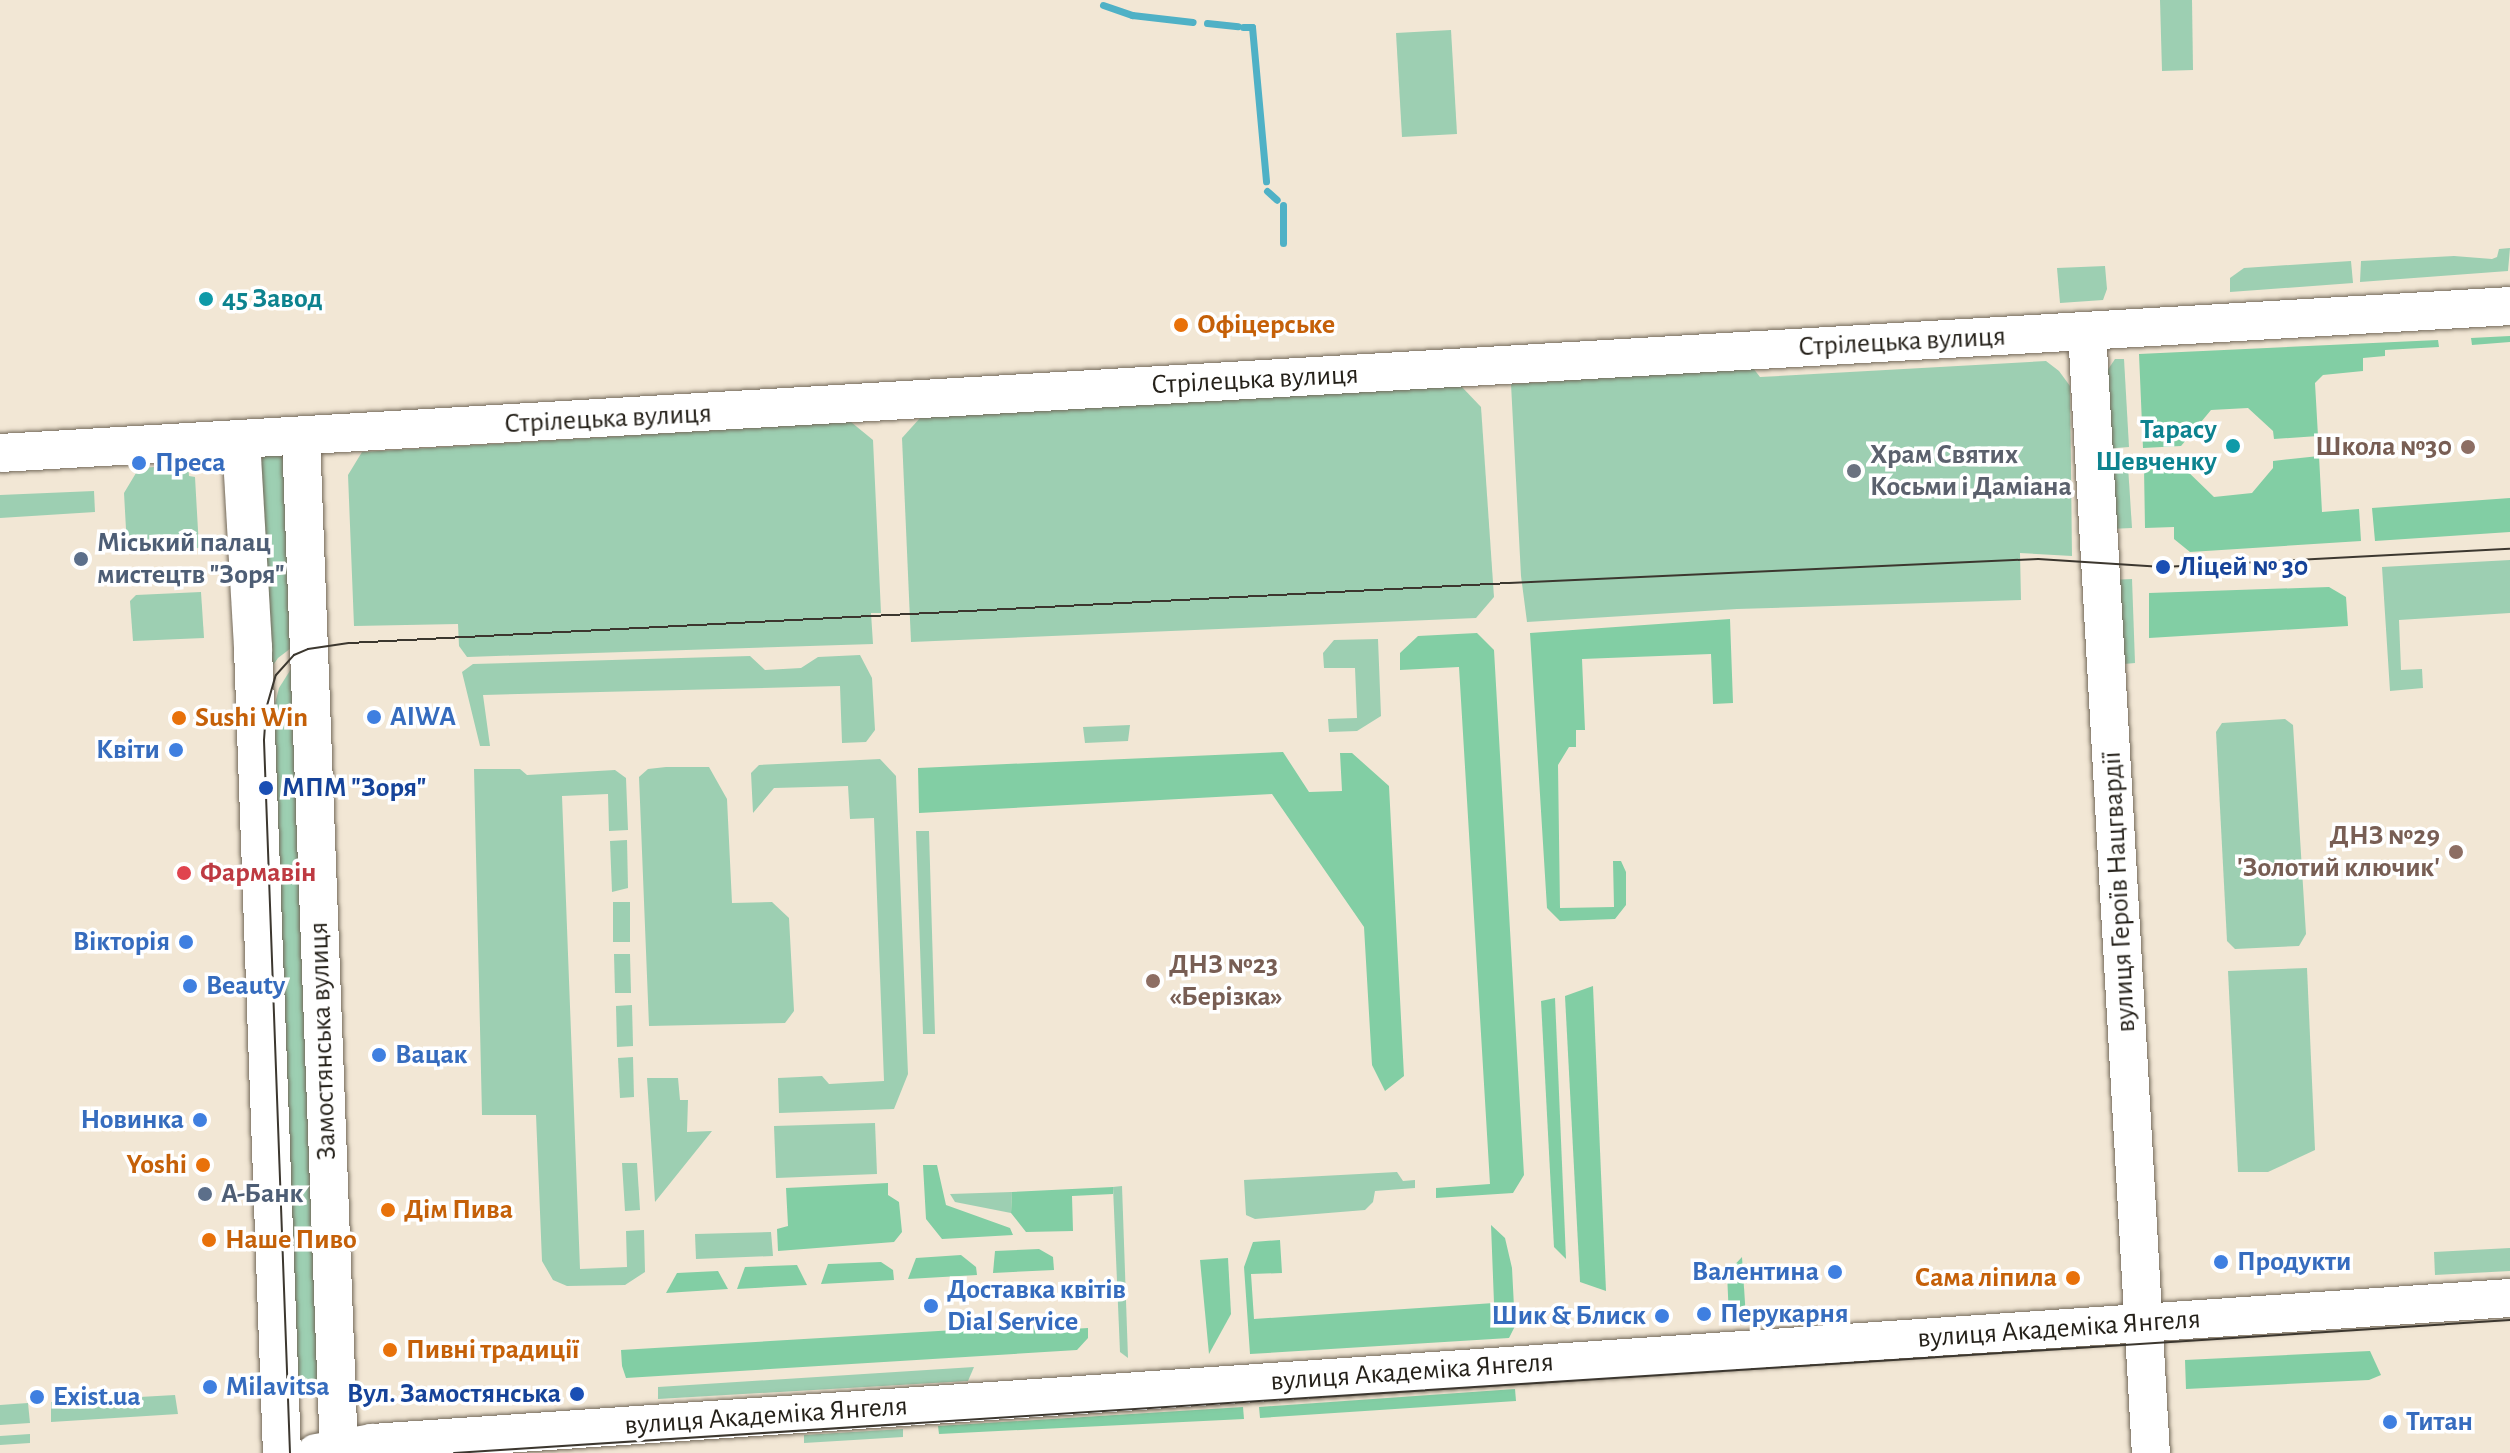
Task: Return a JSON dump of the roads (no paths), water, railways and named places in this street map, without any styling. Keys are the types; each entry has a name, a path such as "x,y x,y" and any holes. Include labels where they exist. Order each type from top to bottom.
{"main road":[{"name":"Стрілецька вулиця","path":"0,453 2510,306"},
{"name":"вулиця Героїв Нацгвардії","path":"2087,331 2151,1453"},
{"name":"Замостянська вулиця","path":"301,436 331,1451"},
{"name":"Замостянська вулиця","path":"241,439 253,648 282,1453"},
{"name":"вулиця Академіка Янгеля","path":"331,1451 2510,1298"}],"waterway":[{"path":"1103,5 1132,15 1193,22"},
{"path":"1207,23 1238,26"},
{"path":"1243,27 1252,27 1266,181"},
{"path":"1267,191 1277,200"},
{"path":"1283,205 1283,243"}],"tram line":[{"path":"290,1453 264,740 266,709 276,675 294,655 308,649 349,643 1509,583 2038,559 2163,567 2510,549"},
{"path":"454,1453 2510,1320"}],"place":[{"name":"45 Завод","path":"206,299"},
{"name":"Офіцерське","path":"1181,325"},
{"name":"Тарасу Шевченку","path":"2233,446"},
{"name":"Школа №30","path":"2468,447"},
{"name":"Преса","path":"139,463"},
{"name":"Храм Святих Косьми і Даміана","path":"1854,471"},
{"name":"Міський палац мистецтв \"Зоря\"","path":"81,559"},
{"name":"Ліцей № 30","path":"2163,567"},
{"name":"AIWA","path":"374,717"},
{"name":"Sushi Win","path":"179,718"},
{"name":"Квіти","path":"176,750"},
{"name":"МПМ \"Зоря\"","path":"266,788"},
{"name":"ДНЗ №29 'Золотий ключик'","path":"2456,852"},
{"name":"Фармавін","path":"184,873"},
{"name":"Вікторія","path":"186,942"},
{"name":"ДНЗ №23 «Берізка»","path":"1153,981"},
{"name":"Beauty","path":"190,986"},
{"name":"Вацак","path":"379,1055"},
{"name":"Новинка","path":"200,1120"},
{"name":"Yoshi","path":"203,1165"},
{"name":"А-Банк","path":"205,1194"},
{"name":"Дім Пива","path":"388,1210"},
{"name":"Наше Пиво","path":"209,1240"},
{"name":"Продукти","path":"2221,1262"},
{"name":"Валентина","path":"1835,1272"},
{"name":"Сама ліпила","path":"2073,1278"},
{"name":"Доставка квітів Dial Service","path":"931,1306"},
{"name":"Перукарня","path":"1704,1314"},
{"name":"Шик & Блиск","path":"1662,1316"},
{"name":"Пивні традиції","path":"390,1350"},
{"name":"Milavitsa","path":"210,1387"},
{"name":"Вул. Замостянська","path":"577,1394"},
{"name":"Exist.ua","path":"37,1397"},
{"name":"Титан","path":"2390,1422"}]}
